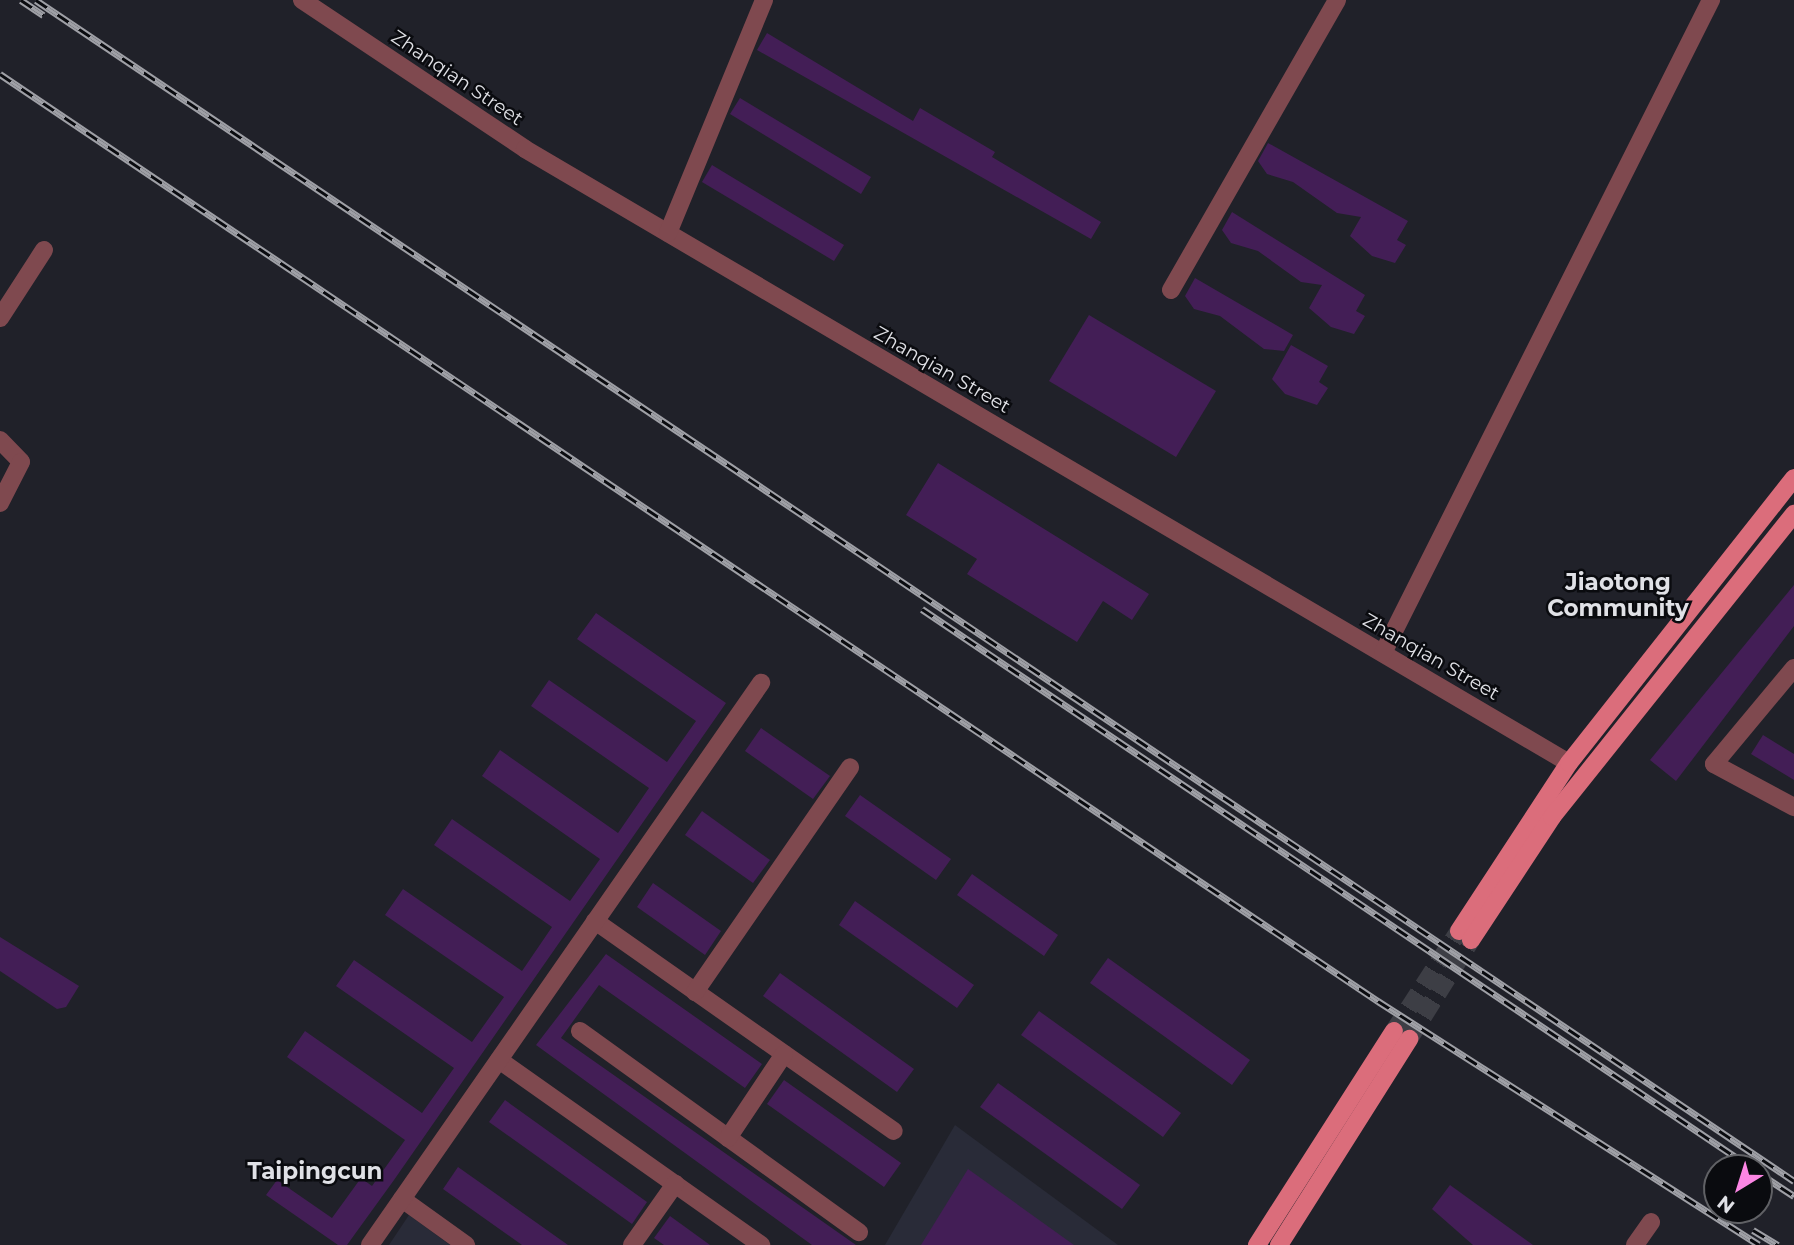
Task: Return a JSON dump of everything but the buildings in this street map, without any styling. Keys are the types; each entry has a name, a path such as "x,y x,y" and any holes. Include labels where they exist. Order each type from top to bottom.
{"main road":[{"path":"1791,523 1552,817 1465,935 1569,763 1794,478"},
{"path":"1257,1245 1401,1035 1279,1245"}],"street":[{"name":"Zhanqian Street","path":"302,0 525,149 1569,763"},
{"path":"668,233 764,0"},
{"path":"1171,290 1337,0"},
{"path":"1383,653 1711,0"},
{"path":"0,318 44,250"},
{"path":"0,440 21,462 0,503"},
{"path":"1794,668 1714,764 1794,807"},
{"path":"370,1245 761,683"},
{"path":"695,992 850,767"},
{"path":"595,921 894,1131"},
{"path":"580,1031 859,1232"},
{"path":"728,1138 784,1054"},
{"path":"499,1060 761,1245"},
{"path":"632,1245 675,1184"},
{"path":"402,1199 466,1245"},
{"path":"1635,1245 1651,1222"}],"shaded area":[{"path":"955,1125 1118,1245 885,1245"},
{"path":"409,1215 450,1245 389,1245"}],"tunnel":[{"path":"1394,1031 1459,931"},
{"path":"1409,1039 1471,940"}],"railway":[{"path":"21,0 43,15"},
{"path":"36,0 1794,1181"},
{"path":"0,74 1378,1001 1759,1245"},
{"path":"922,609 1731,1154"},
{"path":"1773,1182 1794,1196"},
{"path":"1753,1230 1778,1245"}],"district":[{"name":"Jiaotong Community","path":"1618,595"},
{"name":"Taipingcun","path":"315,1171"}]}
